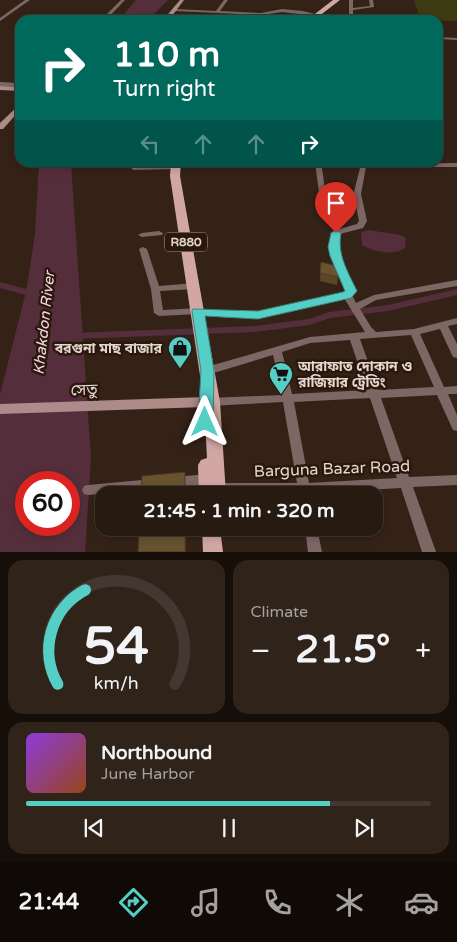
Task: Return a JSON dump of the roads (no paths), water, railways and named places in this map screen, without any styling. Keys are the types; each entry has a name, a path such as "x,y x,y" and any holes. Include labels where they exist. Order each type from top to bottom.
{"main road":[{"path":"317,15 337,0"},
{"name":"R880","path":"175,167 206,363 211,486"},
{"path":"212,536 213,552"},
{"path":"220,536 221,552"}],"street":[{"path":"0,20 28,0"},
{"path":"108,15 122,0"},
{"path":"170,15 182,0"},
{"path":"218,11 226,0"},
{"path":"351,0 351,15"},
{"path":"352,9 372,7 371,0"},
{"path":"174,10 261,14 274,10 317,15"},
{"path":"443,38 457,39"},
{"path":"0,86 15,87"},
{"path":"0,127 15,111"},
{"path":"443,166 457,166"},
{"path":"133,167 148,167"},
{"path":"319,167 322,191 356,194"},
{"path":"143,250 155,289 159,313 198,316 258,315 347,295 351,291 336,256 334,239 336,233 360,226 363,221 356,194 362,167"},
{"path":"142,235 159,234"},
{"path":"356,307 374,298 457,284"},
{"path":"155,289 194,286"},
{"path":"347,295 370,332"},
{"path":"206,363 277,350 310,340 354,337 370,332 414,332 457,321"},
{"path":"443,326 457,356"},
{"path":"414,332 457,427"},
{"path":"354,337 429,552"},
{"path":"277,350 288,398 303,486"},
{"path":"208,402 457,390"},
{"name":"সেতু","path":"0,409 208,402"},
{"name":"Barguna Bazar Road","path":"367,486 457,480"},
{"name":"Barguna Bazar Road","path":"88,490 95,490"},
{"path":"312,536 315,552"}],"water":[{"path":"136,0 168,0 153,15 123,15"},
{"name":"Khakdon River","path":"39,167 71,167 91,458 85,552 0,552 0,394 26,292 35,234"},
{"path":"368,230 400,235 406,238 405,248 389,252 378,251 362,245 361,232"}],"waterway":[{"path":"0,285 26,292"},
{"path":"72,336 255,329 310,322 329,315 388,308 457,292"}],"place":[{"name":"বরগুনা মাছ বাজার","path":"180,369"},
{"name":"আরাফাত দোকান ও রাজিয়ার ট্রেডিং","path":"281,395"}]}
